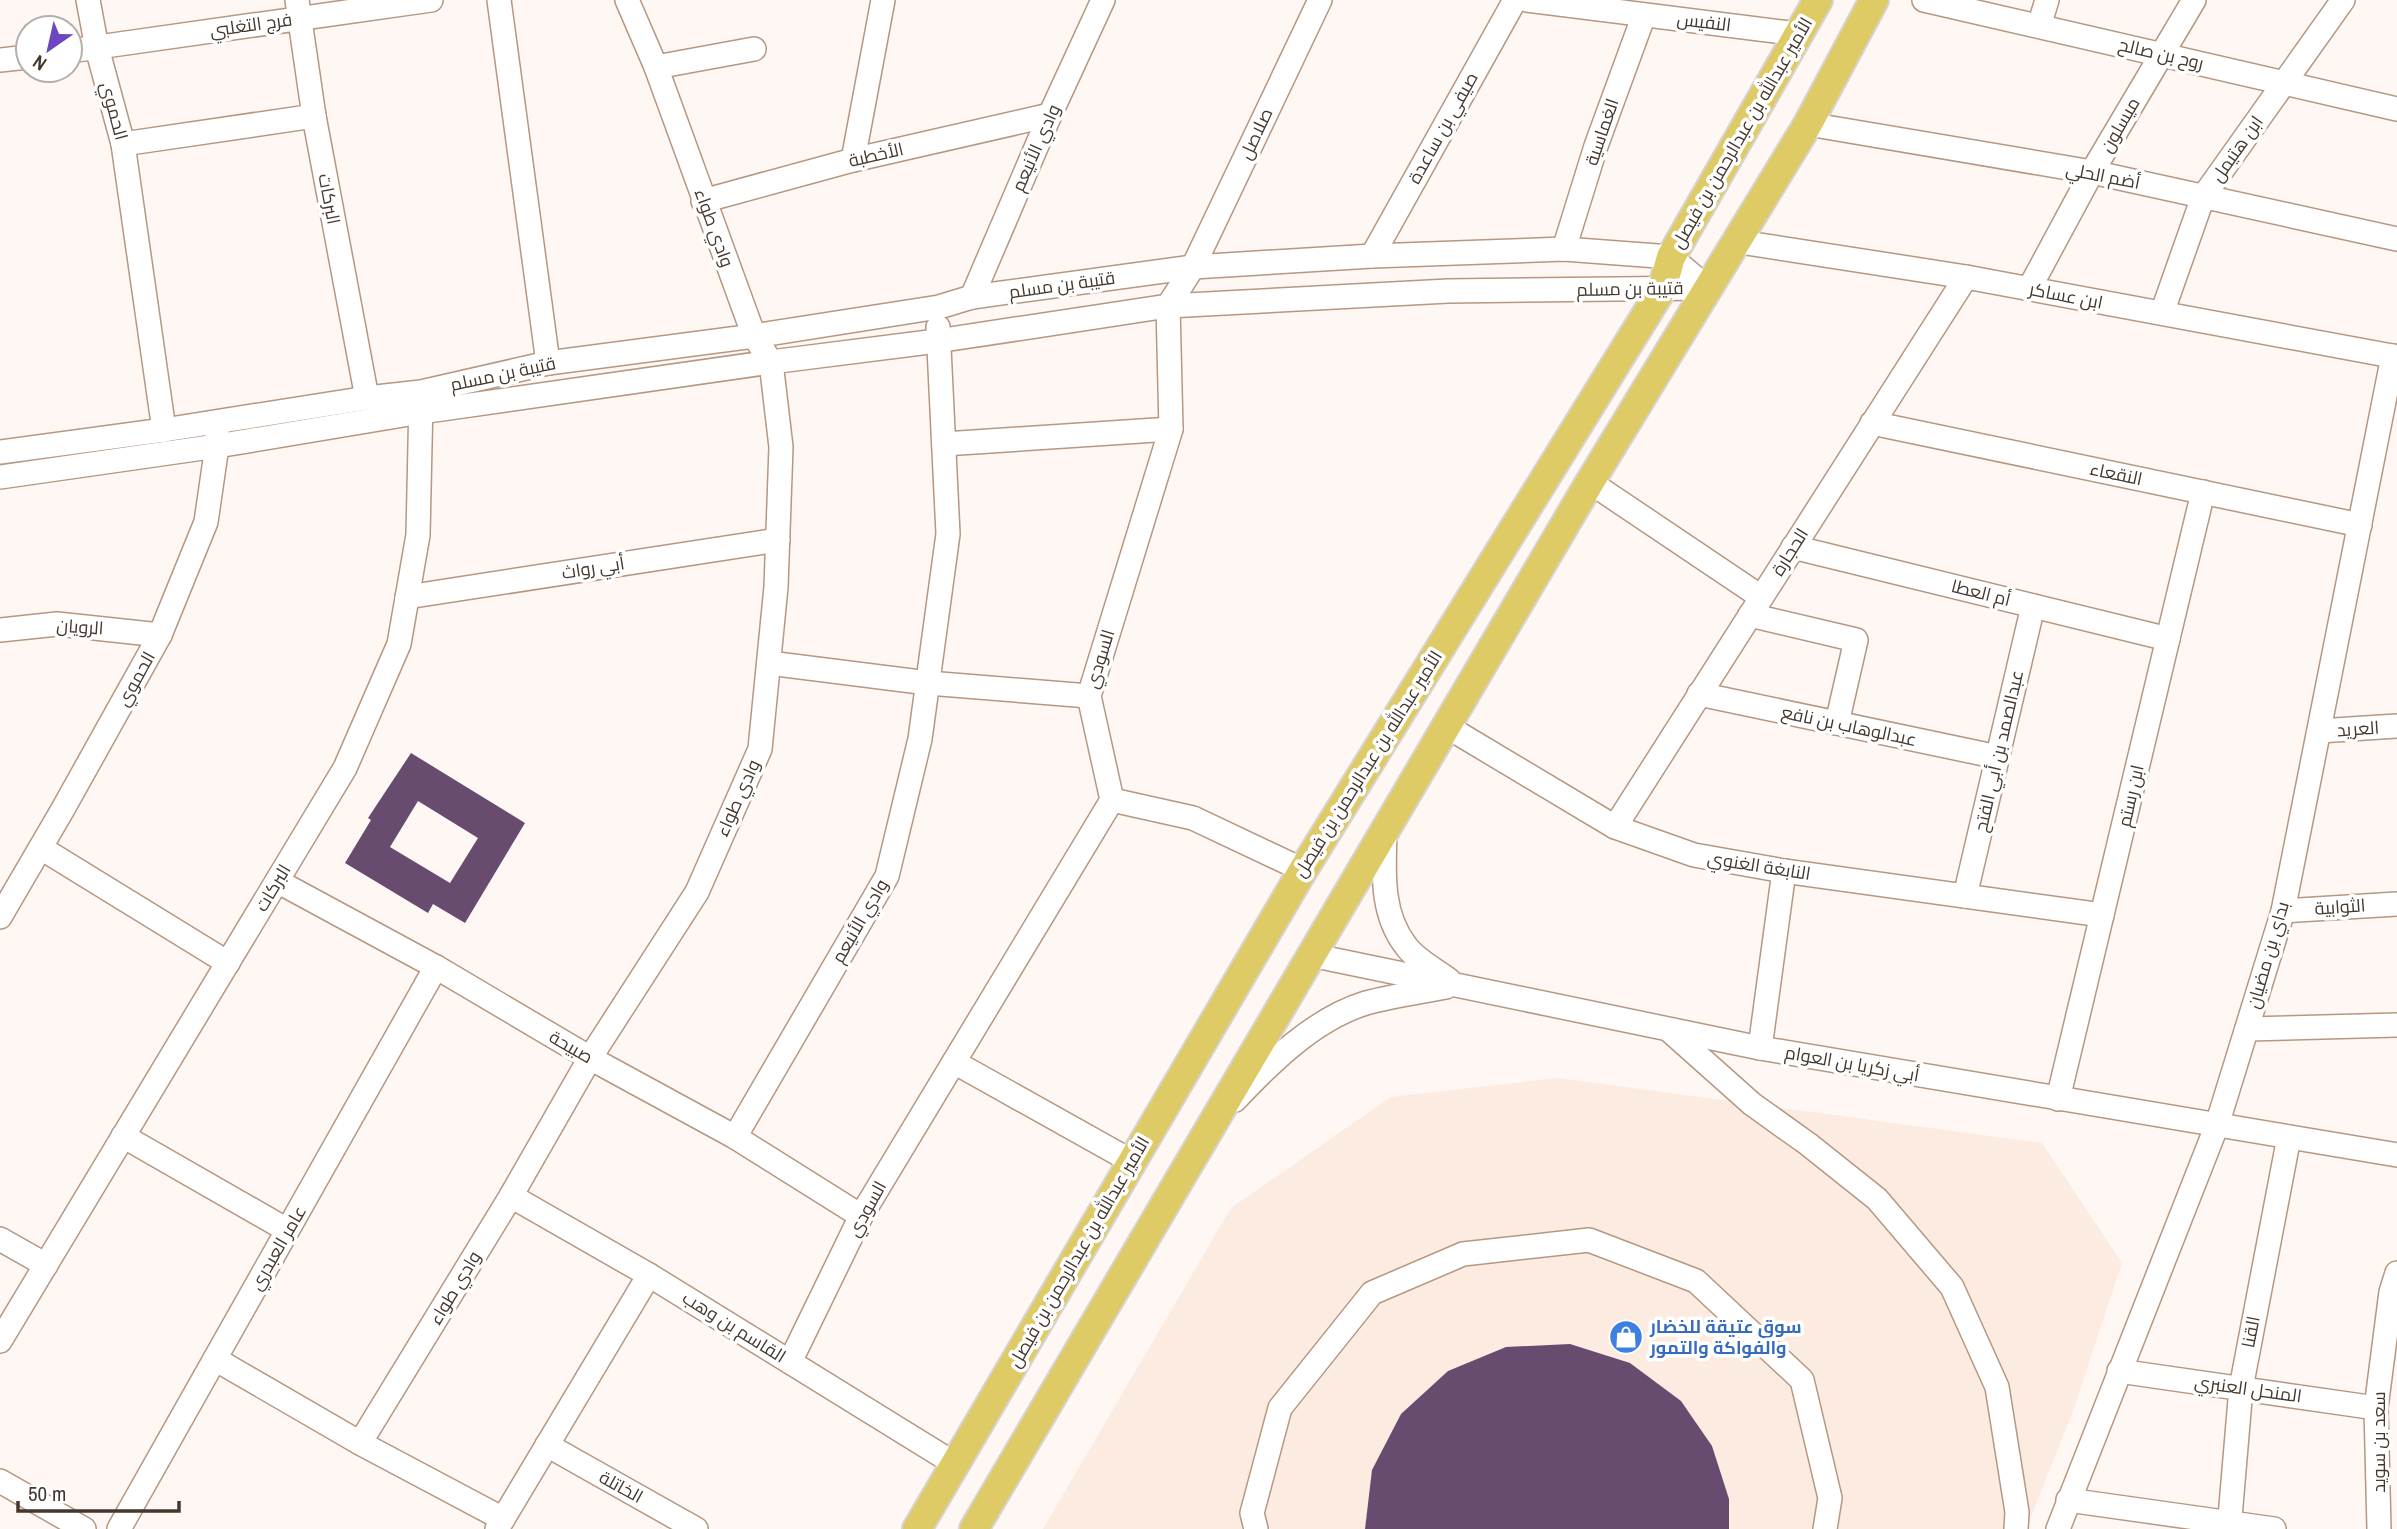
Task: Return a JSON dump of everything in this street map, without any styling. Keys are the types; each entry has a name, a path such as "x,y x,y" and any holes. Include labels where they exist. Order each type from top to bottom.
{"main road":[{"name":"الأمير عبدالله بن عبدالرحمن بن فيصل","path":"917,1529 1303,870 1662,289 1671,257 1818,0"},
{"path":"974,1529 1590,482 1734,241 1808,124 1874,0"}],"street":[{"name":"الحموي","path":"89,0 97,48 123,144 164,430"},
{"name":"فرج التغلبي","path":"84,49 297,9 431,0"},
{"path":"499,0 548,363"},
{"name":"وادي طواء","path":"360,1443 511,1196 590,1058 697,892 760,749 776,587 781,447 771,362 754,336 656,68 627,0"},
{"path":"853,160 883,0"},
{"name":"وادي الأنيعم","path":"972,297 1103,0"},
{"name":"صلاصل","path":"1193,267 1320,0"},
{"name":"صيفي بن ساعدة","path":"1372,256 1515,0"},
{"name":"النفيس","path":"1527,0 1644,15 1678,9 1798,34"},
{"name":"روح بن صالح","path":"1924,0 2397,109"},
{"path":"2039,26 2047,0"},
{"name":"ميسلون","path":"2029,289 2092,172 2194,0"},
{"name":"ابن هتيمل","path":"2162,313 2203,197 2343,0"},
{"name":"البركات","path":"297,9 314,116 367,398"},
{"name":"الغماسية","path":"1564,249 1596,146 1644,15"},
{"path":"656,68 754,49"},
{"name":"الأخطبة","path":"703,201 853,160 1050,115"},
{"path":"123,144 314,116"},
{"name":"أضم الحلي","path":"1808,124 2092,172 2397,239"},
{"name":"ابن عساكر","path":"1734,241 1966,276 2395,356"},
{"name":"قتيبة بن مسلم","path":"0,477 217,446 421,402 548,363 754,336 939,307 972,297 1193,267 1372,256 1564,249 1671,257 1707,288"},
{"path":"1168,306 1193,267"},
{"name":"الحجارة","path":"1615,827 1966,276"},
{"name":"قتيبة بن مسلم","path":"0,452 164,430 367,398 421,402 771,362 937,341 1168,306 1448,291 1707,288"},
{"name":"السودي","path":"790,1362 861,1216 1112,800 1089,696 1171,429 1168,306"},
{"name":"وادي الأنيعم","path":"735,1137 887,876 920,739 948,534 937,341 939,307"},
{"name":"بداي بن مضيان","path":"2058,1529 2217,1125 2283,911 2395,356"},
{"name":"البركات","path":"0,1341 345,768 399,644 418,535 421,402"},
{"name":"الحموي","path":"0,917 160,635 206,522 217,446 216,421"},
{"name":"النقعاء","path":"1872,423 2360,525"},
{"path":"944,444 1171,429"},
{"path":"1590,482 1756,606 1856,640 1837,723"},
{"name":"ابن رستم","path":"2058,1099 2203,492"},
{"name":"أبي رواث","path":"407,597 778,540"},
{"name":"أم العطا","path":"1793,547 2168,639"},
{"name":"عبدالصمد بن أبي الفتح","path":"1965,896 2033,606"},
{"name":"الرويان","path":"0,629 57,624 160,635"},
{"path":"769,663 928,683 1089,696"},
{"name":"عبدالوهاب بن نافع","path":"1699,694 1998,757"},
{"name":"النابغة الغنوي","path":"1446,726 1615,827 1694,855 1784,871 2102,915"},
{"name":"العريد","path":"2319,732 2397,726"},
{"path":"1112,800 1193,818 1303,870"},
{"path":"1385,831 1383,881 1391,920 1406,948 1456,985"},
{"path":"41,848 228,963"},
{"path":"1760,1048 1784,871"},
{"name":"صبيحة","path":"277,881 436,967 590,1058 735,1137 861,1216"},
{"name":"الثوابية","path":"2283,911 2397,904"},
{"name":"أبي زكريا بن العوام","path":"1311,955 1760,1048 2397,1155"},
{"name":"عامر العبدري","path":"119,1529 436,967"},
{"path":"1212,1124 1268,1065 1321,1025 1364,1004 1456,985"},
{"path":"2247,1030 2397,1025"},
{"path":"1668,1029 1752,1104 1877,1199 1952,1287 1997,1387 2017,1512 2016,1529"},
{"path":"954,1062 1131,1161"},
{"path":"124,1136 288,1230"},
{"name":"القنا","path":"2229,1527 2241,1388 2289,1137"},
{"name":"القاسم بن وهب","path":"511,1196 649,1275 955,1464"},
{"path":"0,1239 46,1265"},
{"path":"1249,1524 1280,1408 1372,1293 1463,1254 1589,1240 1696,1281 1802,1380 1830,1498 1825,1529"},
{"name":"سعد بن سويد","path":"2379,1529 2376,1408 2391,1292 2397,1273"},
{"path":"215,1359 500,1524 649,1275"},
{"name":"المنحل العنبري","path":"2119,1371 2376,1408"},
{"name":"الخاتلة","path":"547,1445 696,1529"},
{"path":"0,1480 84,1529"},
{"path":"2068,1500 2229,1527 2274,1529"}],"shaded area":[{"name":"سوق عتيقة للخضار والفواكة والتمور","path":"1558,1078 2042,1143 2122,1263 2073,1411 2026,1529 1043,1529 1231,1208 1391,1097"}],"building":[{"path":"411,753 525,823 465,923 433,904 428,913 345,863 371,820 368,818","holes":["418,801 478,838 450,883 390,847"]},
{"path":"1570,1344 1630,1363 1681,1401 1712,1446 1729,1499 1729,1529 1365,1529 1372,1470 1401,1414 1448,1371 1506,1347"}],"place":[{"name":"سوق عتيقة للخضار والفواكة والتمور","path":"1626,1337"}]}
